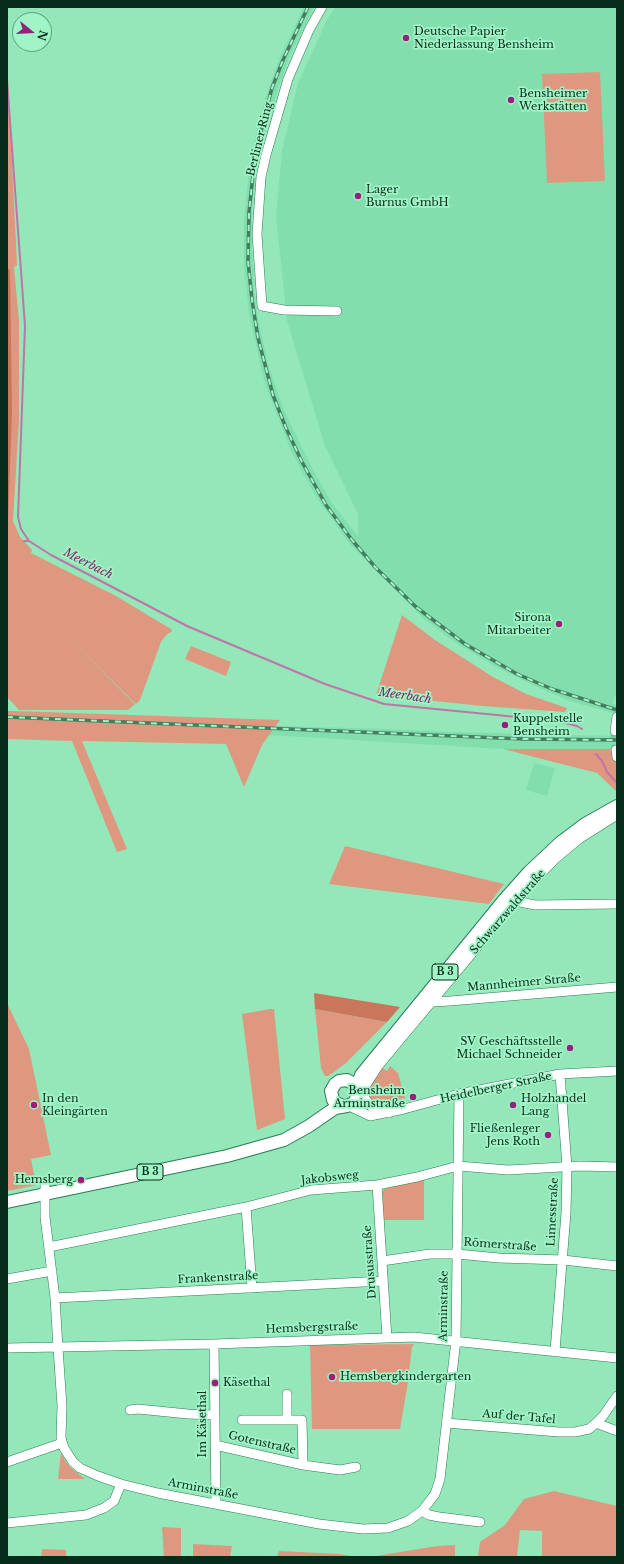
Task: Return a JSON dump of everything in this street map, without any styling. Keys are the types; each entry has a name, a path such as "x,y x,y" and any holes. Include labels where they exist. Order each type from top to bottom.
{"main road":[{"name":"Schwarzwaldstraße","path":"357,1085 504,900 529,872 561,842 585,824 617,806"},
{"name":"B 3","path":"7,1202 45,1189 227,1156 269,1144 294,1135 335,1108 354,1103 357,1085 343,1080 335,1084 331,1091 333,1098 329,1104 307,1121 269,1144"},
{"name":"Heidelberger Straße","path":"333,1098 336,1103 346,1106"}],"street":[{"name":"Berliner Ring","path":"322,7 309,30 288,79 268,148 261,177 257,234 262,306 284,310 337,311"},
{"path":"615,731 617,717"},
{"name":"Schwarzwaldstraße","path":"389,1112 370,1106 365,1099 364,1088 378,1066 515,901 554,859 579,839 617,815"},
{"path":"515,901 535,905 617,904"},
{"name":"Mannheimer Straße","path":"432,1002 617,987"},
{"name":"Heidelberger Straße","path":"346,1106 370,1116 459,1094 560,1074 617,1071"},
{"name":"Limesstraße","path":"555,1351 567,1167 560,1074"},
{"path":"357,1085 359,1101 363,1107 377,1115"},
{"name":"Arminstraße","path":"62,1443 68,1455 80,1468 121,1484 319,1524 363,1529 388,1528 400,1524 422,1511 431,1501 439,1487 456,1340 459,1094"},
{"name":"Jakobsweg","path":"49,1247 246,1208 310,1190 377,1185 417,1177 458,1166 508,1170 593,1166 617,1167"},
{"name":"Drususstraße","path":"377,1185 387,1338"},
{"path":"7,1462 62,1443 62,1406 52,1271 45,1217 45,1189"},
{"path":"246,1208 252,1288"},
{"name":"Römerstraße","path":"382,1261 430,1254 457,1254 499,1258 562,1260 617,1266"},
{"path":"7,1279 52,1271"},
{"name":"Frankenstraße","path":"54,1298 383,1281"},
{"name":"Hemsbergstraße","path":"7,1348 214,1344 414,1337 456,1340 617,1358"},
{"name":"Im Käsethal","path":"214,1344 216,1504"},
{"path":"287,1394 287,1420"},
{"path":"617,1396 603,1416 596,1423 617,1431"},
{"path":"130,1410 138,1409 215,1415"},
{"name":"Gotenstraße","path":"242,1420 302,1420 303,1465"},
{"name":"Auf der Tafel","path":"446,1423 559,1432 575,1432 589,1429 596,1423"},
{"name":"Gotenstraße","path":"215,1444 303,1465 340,1470 356,1467"},
{"path":"7,1523 86,1515 104,1508 114,1500 121,1484"},
{"path":"422,1511 426,1514 434,1516 480,1522"}],"shaded area":[{"path":"304,7 314,7 289,58 278,89 258,164 252,206 254,288 258,319 268,364 283,408 311,466 331,502 358,536 358,514 325,446 287,321 276,216 282,151 298,83 327,20 335,7 617,7 617,692 612,703 617,705 617,714 569,701 498,668 456,643 423,618 350,544 317,498 292,453 265,384 249,314 244,264 244,218 251,155 263,105 279,59"},
{"path":"7,59 17,265 14,267 19,321 19,420 13,521 20,537 32,550 31,553 116,596 171,629 172,631 166,635 161,642 140,700 136,704 72,641 135,704 128,710 19,710 7,697"},
{"path":"600,72 605,181 547,183 542,74"},
{"path":"7,268 10,270 12,412 7,522"},
{"path":"402,615 435,640 493,677 526,694 567,708 565,712 482,706 376,695"},
{"path":"191,646 231,662 226,676 185,659"},
{"path":"7,711 280,720 262,745 244,787 226,744 82,741 127,849 117,852 72,741 7,739"},
{"path":"7,715 276,726 617,736 617,749 503,749 269,735 201,734"},
{"path":"503,749 617,749 617,792 597,773"},
{"path":"534,763 555,768 547,796 526,790"},
{"path":"345,846 504,884 489,904 329,884"},
{"path":"314,993 400,1007 387,1022 315,1009"},
{"path":"7,1003 29,1049 51,1155 31,1159 36,1185 7,1191"},
{"path":"274,1009 285,1119 257,1130 242,1014"},
{"path":"315,1009 387,1022 346,1063 328,1076 325,1076 321,1068"},
{"path":"390,1066 398,1073 405,1098 379,1105 372,1103 368,1098 370,1085 383,1068 387,1071"},
{"path":"424,1179 424,1220 383,1220 382,1194 384,1189"},
{"path":"414,1344 412,1347 400,1429 312,1429 310,1345"},
{"path":"61,1453 71,1468 85,1479 58,1479"},
{"path":"554,1491 617,1506 617,1557 542,1557 542,1531 520,1530 517,1557 478,1557 480,1542 505,1525 524,1499"},
{"path":"162,1527 181,1528 181,1557 164,1557"},
{"path":"193,1544 232,1546 230,1557 193,1557"},
{"path":"455,1545 455,1557 370,1557 437,1546"},
{"path":"42,1549 66,1550 66,1557 41,1557"},
{"path":"279,1551 340,1554 356,1557 277,1557"}],"waterway":[{"name":"Meerbach","path":"7,80 25,326 18,517 21,529 29,541 51,555 187,626 325,684 384,704 558,721 577,726 582,729"},
{"name":"Meerbach","path":"24,541 29,541"},
{"name":"Meerbach","path":"596,754 602,761 607,772 617,783"}],"tunnel":[{"path":"615,731 616,750"}],"railway":[{"path":"308,7 283,60 272,88 254,165 249,212 248,261 258,338 273,395 286,428 302,462 326,505 352,540 375,567 416,607 465,644 517,674 552,689 617,710"},
{"path":"7,717 523,739 617,740"}],"place":[{"name":"Deutsche Papier Niederlassung Bensheim","path":"406,38"},
{"name":"Bensheimer Werkstätten","path":"511,100"},
{"name":"Lager Burnus GmbH","path":"358,196"},
{"name":"Sirona Mitarbeiter","path":"559,624"},
{"name":"Kuppelstelle Bensheim","path":"505,725"},
{"name":"SV Geschäftsstelle Michael Schneider","path":"570,1048"},
{"name":"Bensheim Arminstraße","path":"413,1097"},
{"name":"In den Kleingärten","path":"34,1105"},
{"name":"Holzhandel Lang","path":"513,1105"},
{"name":"Fließenleger Jens Roth","path":"548,1135"},
{"name":"Hemsberg","path":"81,1180"},
{"name":"Hemsbergkindergarten","path":"332,1377"},
{"name":"Käsethal","path":"215,1383"}]}
